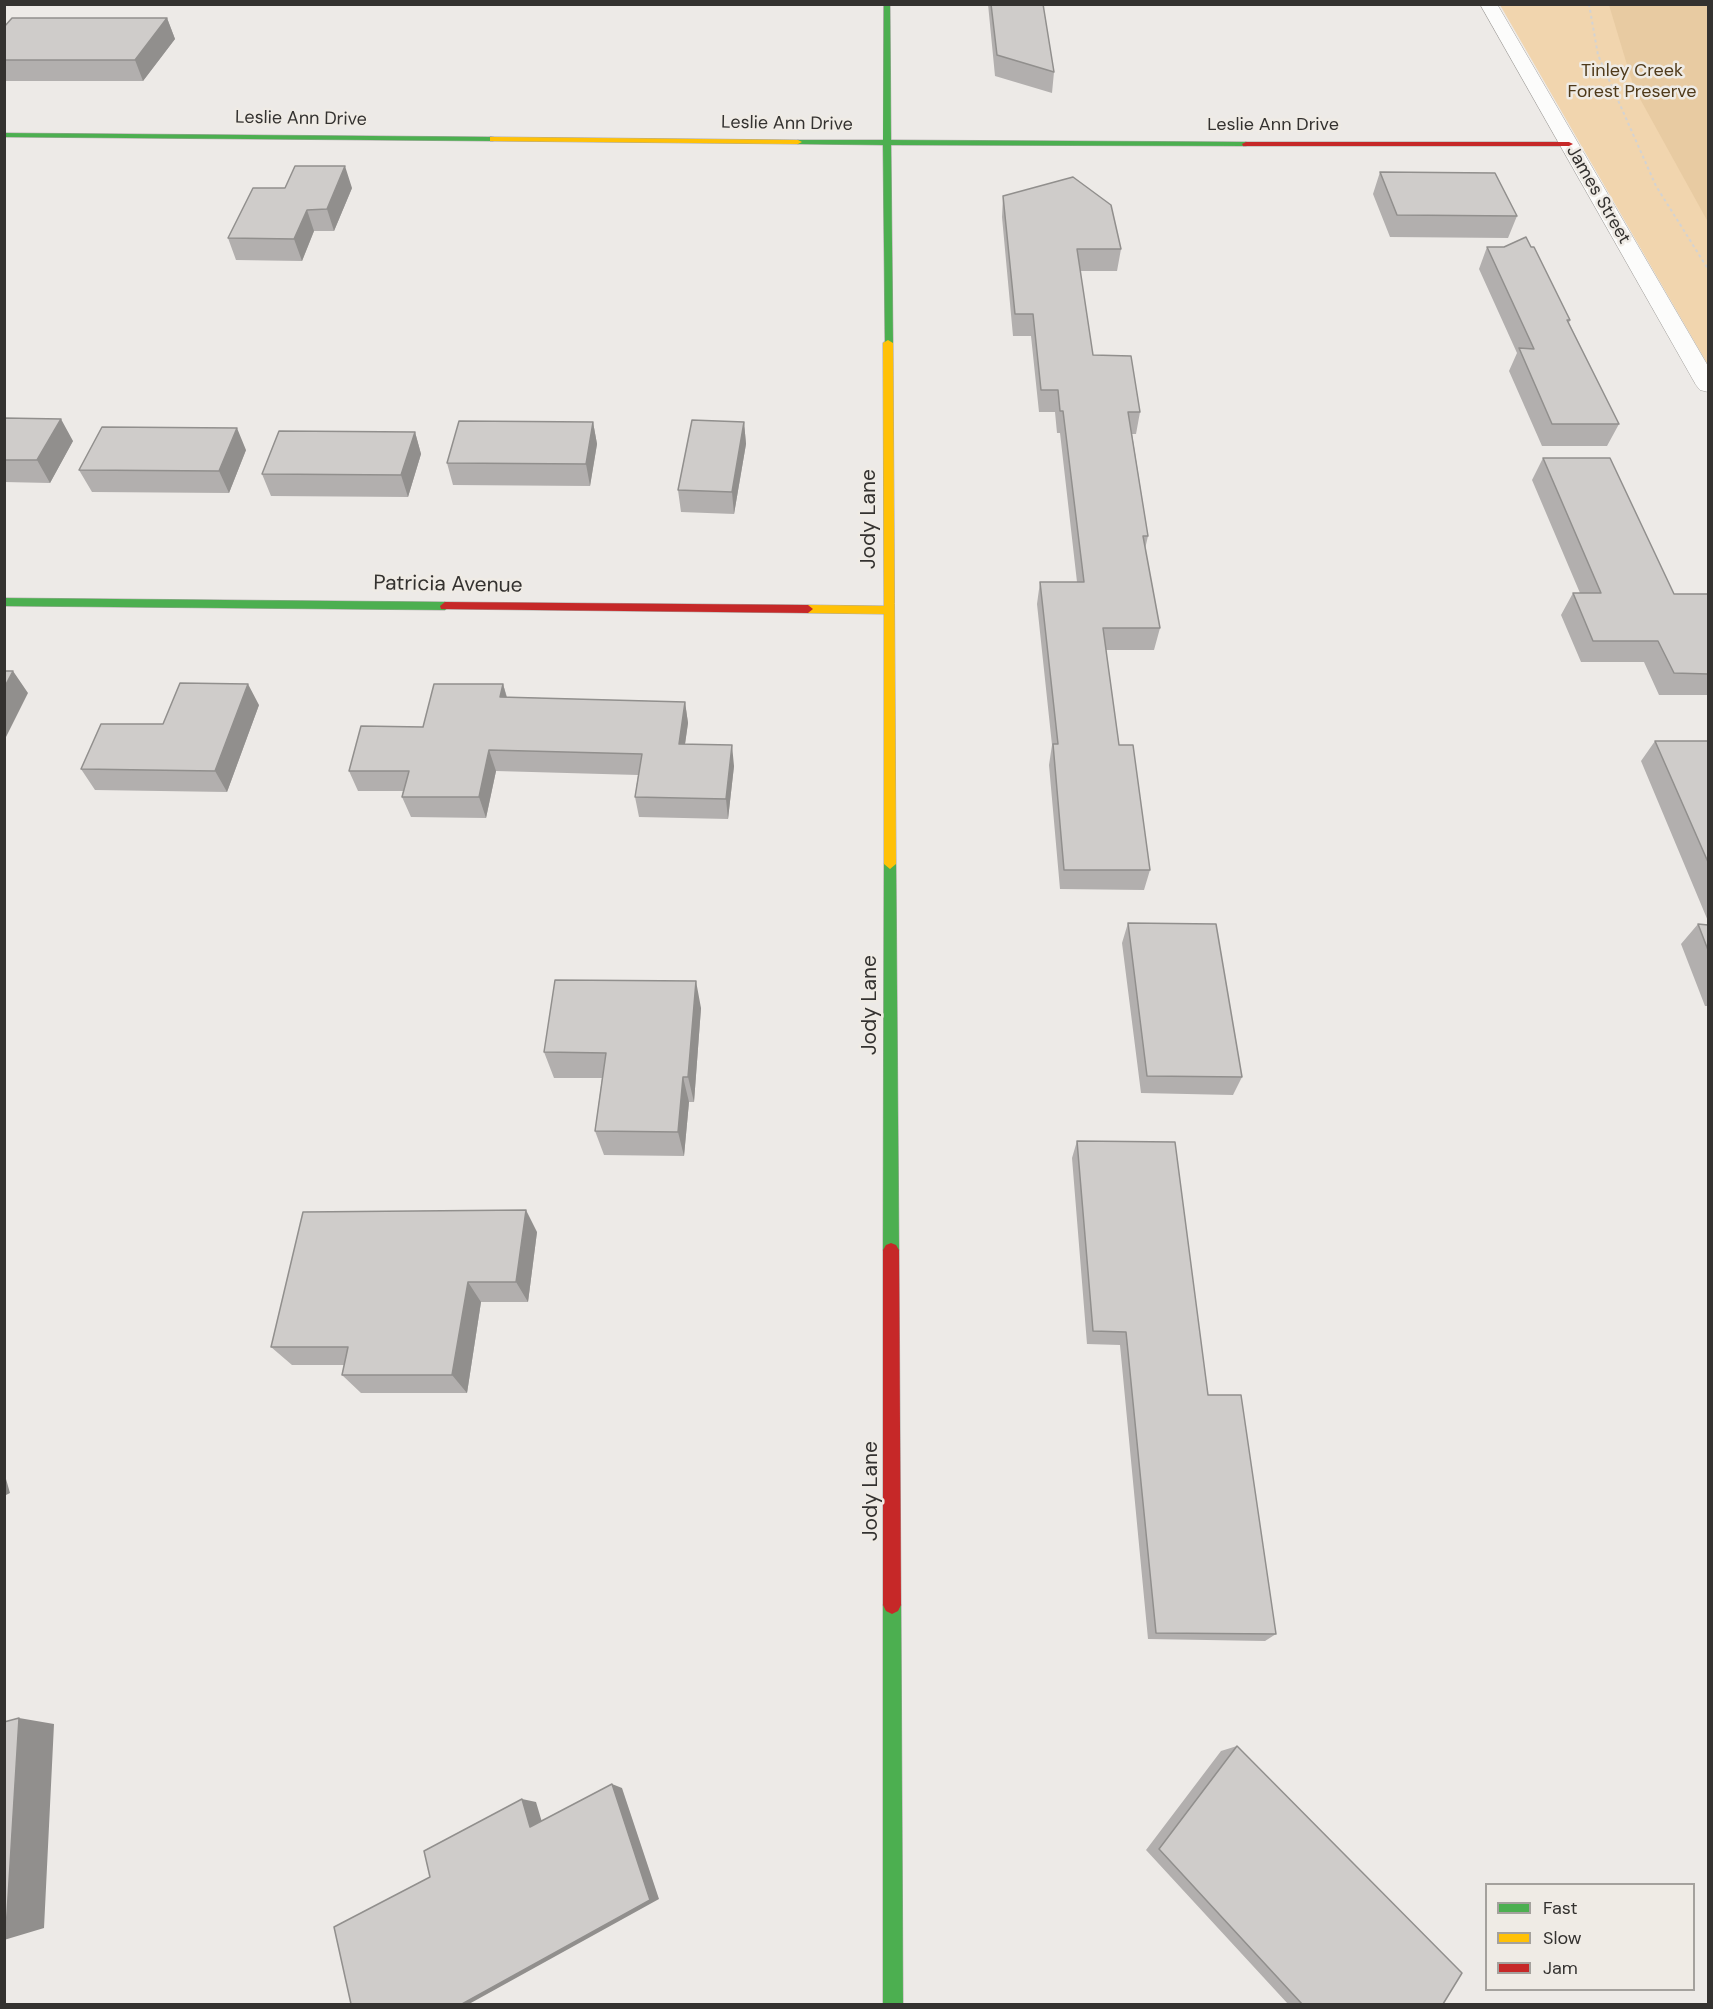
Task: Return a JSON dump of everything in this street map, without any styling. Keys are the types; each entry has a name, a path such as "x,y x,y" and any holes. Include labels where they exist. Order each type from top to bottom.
{"street":[{"name":"Jody Lane","path":"887,4 893,2004"},
{"name":"James Street","path":"1488,4 1708,385"},
{"name":"Leslie Ann Drive","path":"4,135 888,143 1569,144"},
{"name":"Patricia Avenue","path":"4,602 890,610"}],"path":[{"path":"1589,4 1598,55 1656,186 1708,269"}],"green space":[{"name":"Tinley Creek Forest Preserve","path":"1500,5 1708,5 1708,365"}],"shaded area":[{"path":"1609,5 1708,5 1708,222 1634,88"}],"building":[{"path":"991,4 1043,4 1054,72 997,55"},
{"path":"12,18 167,18 135,60 4,60 4,27"},
{"path":"295,166 345,166 327,209 307,210 294,239 228,238 253,188 285,188"},
{"path":"1380,172 1495,173 1517,216 1397,215"},
{"path":"1073,177 1111,205 1121,249 1077,249 1093,355 1131,356 1140,412 1128,412 1148,536 1143,536 1160,628 1103,628 1119,745 1133,745 1150,870 1064,870 1053,744 1058,744 1040,582 1084,582 1063,411 1060,411 1058,390 1041,390 1033,314 1015,314 1003,196"},
{"path":"1526,237 1531,247 1534,247 1570,320 1567,320 1619,424 1552,424 1519,348 1534,349 1487,247 1504,247"},
{"path":"4,418 61,419 37,460 4,460"},
{"path":"692,420 744,422 732,492 678,490"},
{"path":"459,421 593,422 586,464 447,463"},
{"path":"102,427 237,428 219,471 79,470"},
{"path":"279,431 415,432 401,475 262,474"},
{"path":"1543,458 1610,458 1674,594 1708,594 1708,674 1674,673 1658,641 1593,641 1573,593 1601,593"},
{"path":"4,671 13,671 4,688"},
{"path":"180,683 248,684 215,771 81,769 101,724 163,724"},
{"path":"434,684 503,684 500,697 685,702 679,744 732,745 726,799 635,797 642,754 489,750 479,797 402,797 409,771 349,771 361,726 423,727"},
{"path":"1655,741 1708,741 1708,862"},
{"path":"1128,923 1216,924 1242,1077 1147,1076"},
{"path":"1698,924 1708,925 1708,950"},
{"path":"555,980 696,981 688,1077 683,1077 678,1132 595,1131 606,1053 544,1052"},
{"path":"1077,1141 1175,1142 1208,1395 1241,1395 1276,1634 1156,1633 1126,1332 1093,1331"},
{"path":"526,1210 516,1282 468,1282 452,1375 342,1375 348,1347 271,1347 303,1212"},
{"path":"19,1718 6,1930 4,1931 4,1722"},
{"path":"1237,1746 1462,1973 1443,2004 1302,2004 1159,1849"},
{"path":"612,1784 650,1900 462,2004 351,2004 334,1927 430,1877 424,1851 522,1799 530,1827"}],"traffic: fast":[{"path":"887,4 888,343"},
{"path":"4,135 493,139"},
{"path":"798,142 1246,144"},
{"path":"4,602 445,606"},
{"path":"890,864 891,1250"},
{"path":"892,1605 893,2004"}],"traffic: slow":[{"path":"493,139 798,142"},
{"path":"888,343 890,864"},
{"path":"808,609 890,610"}],"traffic: jam":[{"path":"1246,144 1569,144"},
{"path":"445,606 808,609"},
{"path":"891,1250 892,1605"}]}
